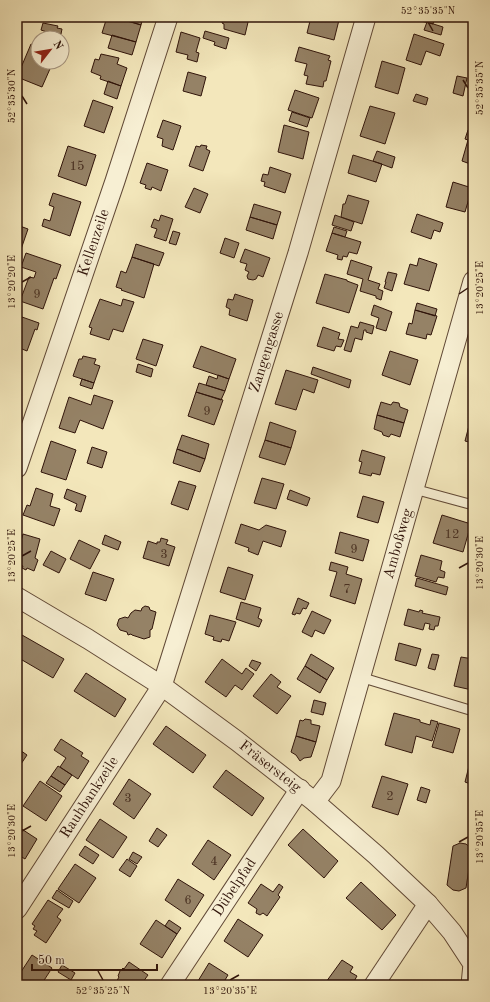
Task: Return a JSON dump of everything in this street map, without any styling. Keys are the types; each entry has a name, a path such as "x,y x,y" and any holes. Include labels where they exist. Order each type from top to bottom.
{"street":[{"name":"Kellenzeile","path":"17,468 115,181 168,17"},
{"name":"Zangengasse","path":"162,686 298,253 366,17"},
{"name":"Amboßweg","path":"315,802 331,781 471,293"},
{"name":"Fräsersteig","path":"18,599 88,638 162,686 237,740 300,789 376,855 428,904 452,932 473,964 471,985"},
{"name":"Rauhbankzeile","path":"17,909 162,686"},
{"name":"Dübelpfad","path":"170,985 300,789"},
{"path":"374,985 428,904"}],"lane":[{"path":"414,489 473,505"},
{"path":"360,677 473,710"}],"building":[{"path":"107,17 113,17 141,25 136,42 102,33"},
{"path":"116,17 143,17 141,25"},
{"path":"223,17 249,18 245,35 224,29 224,24 222,23"},
{"path":"311,17 337,17 339,20 334,40 307,33"},
{"path":"414,17 435,17 433,24 413,19"},
{"path":"427,22 443,27 441,35 424,30"},
{"path":"43,23 58,26 57,28 62,29 62,30 41,30"},
{"path":"205,31 229,38 226,49 214,45 215,42 203,38"},
{"path":"181,32 200,38 196,52 199,53 197,62 187,59 188,55 176,52"},
{"path":"414,34 444,44 440,56 426,51 421,65 406,60"},
{"path":"112,35 136,42 132,55 108,48"},
{"path":"30,46 30,70 49,70 42,87 17,77"},
{"path":"299,47 330,56 328,60 331,61 323,87 306,84 308,76 304,75 307,64 295,61"},
{"path":"101,54 119,58 117,64 127,68 121,86 100,79 101,76 91,72 95,59 99,60"},
{"path":"382,61 405,68 398,94 375,87"},
{"path":"188,72 206,77 201,96 183,91"},
{"path":"457,76 467,78 463,96 453,93"},
{"path":"108,81 121,86 117,99 104,94"},
{"path":"472,81 473,82 473,90 470,89"},
{"path":"295,90 319,98 312,118 288,110"},
{"path":"416,94 428,98 426,105 413,101"},
{"path":"93,100 113,107 104,133 84,126"},
{"path":"370,106 395,113 385,144 360,136"},
{"path":"292,112 310,118 307,127 289,121"},
{"path":"163,120 181,126 173,150 162,146 163,139 157,137"},
{"path":"473,122 473,165 462,161 468,140 465,139"},
{"path":"284,125 309,132 303,159 278,152"},
{"path":"201,145 207,146 206,149 210,151 203,171 189,166 196,146 200,147"},
{"path":"68,146 96,155 86,186 58,176"},
{"path":"377,151 395,157 392,168 373,161"},
{"path":"353,155 382,164 376,182 348,173"},
{"path":"147,163 168,170 161,191 152,187 151,190 145,188 146,185 140,183"},
{"path":"270,167 291,174 285,193 264,186 265,182 261,181 263,174 268,175"},
{"path":"453,182 472,188 465,212 446,207"},
{"path":"194,188 208,194 200,213 185,207"},
{"path":"53,193 81,202 70,236 42,226 44,219 50,221 54,207 49,205"},
{"path":"348,195 369,201 362,224 341,217 343,204 345,204"},
{"path":"254,204 281,212 277,225 250,217"},
{"path":"417,214 443,223 440,232 434,230 431,239 411,232"},
{"path":"161,215 173,219 166,241 154,237 157,229 151,227 154,219 159,221"},
{"path":"335,215 354,222 351,231 332,225"},
{"path":"250,217 277,225 273,239 246,230"},
{"path":"17,225 28,229 18,258 17,257"},
{"path":"334,227 347,231 345,237 332,233"},
{"path":"173,231 180,233 176,245 169,243"},
{"path":"332,233 361,242 357,254 349,252 347,257 343,256 342,260 337,259 338,255 326,251"},
{"path":"225,238 239,243 234,258 220,253"},
{"path":"136,244 164,253 159,266 132,257"},
{"path":"245,249 270,258 263,277 258,275 256,279 248,279 247,276 249,272 245,270 247,264 240,262"},
{"path":"26,253 61,265 56,279 54,278 43,309 20,301 29,277 34,278 36,272 21,267"},
{"path":"132,257 154,264 144,298 116,287 121,271 126,273"},
{"path":"419,258 437,264 429,291 404,284 410,264 417,266"},
{"path":"351,260 372,267 368,280 380,284 378,289 383,291 381,300 376,298 376,296 360,291 363,279 347,274"},
{"path":"388,272 397,274 392,291 384,288"},
{"path":"325,274 347,280 358,285 349,313 316,303"},
{"path":"235,294 253,300 247,321 229,315 230,309 226,307 228,299 233,300"},
{"path":"100,299 121,306 123,299 134,302 123,332 113,329 109,340 90,334 92,328 89,327"},
{"path":"417,303 437,309 435,316 415,310"},
{"path":"374,305 392,312 386,331 376,328 379,318 371,315"},
{"path":"415,310 437,316 431,335 427,334 426,339 406,334 409,323 412,324"},
{"path":"22,317 39,323 37,330 35,329 27,351 17,347 17,323 20,324"},
{"path":"360,322 374,326 372,334 364,330 362,340 355,338 351,352 344,350 351,326 358,328"},
{"path":"323,327 340,333 338,339 344,340 341,347 336,346 334,351 317,346"},
{"path":"143,339 163,345 156,366 136,359"},
{"path":"201,346 236,359 229,379 193,367"},
{"path":"390,351 418,360 410,385 382,375"},
{"path":"83,356 96,359 94,364 100,366 94,383 73,376 79,359 82,359"},
{"path":"138,364 153,369 151,377 136,372"},
{"path":"313,367 351,380 349,388 311,374"},
{"path":"286,370 318,380 314,393 303,389 296,410 275,404"},
{"path":"218,375 229,379 225,391 206,385 209,376 217,379"},
{"path":"82,379 94,383 92,389 80,385"},
{"path":"199,383 225,391 221,400 196,392"},
{"path":"196,392 223,400 214,425 188,416"},
{"path":"94,395 113,401 103,429 80,420 75,433 59,428 69,397 91,405"},
{"path":"381,402 391,405 393,402 399,403 400,407 408,410 404,423 377,415"},
{"path":"473,414 473,443 465,441"},
{"path":"377,415 404,423 400,437 391,434 389,437 374,429"},
{"path":"270,422 296,431 291,448 265,440"},
{"path":"182,435 209,444 205,459 177,449"},
{"path":"265,440 291,448 285,465 259,457"},
{"path":"51,441 76,450 66,480 41,472"},
{"path":"92,447 107,452 102,468 87,463"},
{"path":"177,449 205,459 200,472 173,463"},
{"path":"362,450 385,457 380,475 372,473 371,476 359,473 362,462 359,461"},
{"path":"262,478 284,484 276,509 254,503"},
{"path":"179,481 196,486 188,510 171,504"},
{"path":"36,488 53,494 50,506 60,509 54,526 23,515 27,505 30,506"},
{"path":"67,489 86,496 81,512 75,510 77,504 64,498"},
{"path":"290,490 310,498 307,506 287,499"},
{"path":"363,496 384,502 378,523 357,517"},
{"path":"442,515 471,524 463,552 433,543"},
{"path":"241,524 259,530 266,525 286,531 281,547 263,541 258,555 248,551 249,548 235,543"},
{"path":"340,532 369,540 363,561 335,553"},
{"path":"23,534 40,539 35,558 38,560 34,571 27,568 26,570 22,568 23,566 17,564 17,544 20,545"},
{"path":"105,535 121,542 118,550 102,544"},
{"path":"161,538 168,540 166,544 175,547 169,566 143,558 148,541 157,544 157,542 160,542"},
{"path":"79,540 100,550 90,569 70,559"},
{"path":"51,551 66,559 59,573 43,565"},
{"path":"421,555 442,561 440,570 445,572 444,578 438,577 436,582 415,576"},
{"path":"331,562 348,567 346,574 362,579 355,604 330,596 337,572 329,570"},
{"path":"228,567 253,575 245,600 220,592"},
{"path":"93,572 114,579 106,601 85,594"},
{"path":"417,578 448,587 446,595 415,586"},
{"path":"298,598 309,603 306,609 303,608 300,614 296,613 295,615 292,614"},
{"path":"241,602 261,608 258,618 262,620 259,627 236,619"},
{"path":"145,606 156,612 152,629 150,630 150,637 144,639 131,634 128,635 127,632 120,630 117,625 119,619 125,617 128,618 135,610 141,611"},
{"path":"408,609 419,612 420,610 423,611 422,613 440,617 438,626 435,626 434,630 429,629 430,624 425,623 423,630 404,625"},
{"path":"312,611 331,620 324,634 315,630 312,637 302,632"},
{"path":"210,615 236,622 229,641 222,639 221,642 213,640 214,637 205,634"},
{"path":"22,635 64,659 53,678 17,657 17,643"},
{"path":"399,643 421,649 416,666 395,660"},
{"path":"311,654 334,668 327,680 305,666"},
{"path":"432,654 439,655 435,670 428,668"},
{"path":"461,657 473,659 472,690 454,686"},
{"path":"222,659 242,674 246,668 254,674 242,690 235,685 226,697 205,682"},
{"path":"252,660 261,663 256,671 249,666"},
{"path":"305,666 327,680 320,693 297,679"},
{"path":"86,673 126,699 115,717 74,691"},
{"path":"271,674 281,682 277,687 291,696 277,714 253,696"},
{"path":"314,700 326,703 323,715 311,712"},
{"path":"394,713 420,720 420,722 430,725 431,720 438,722 432,741 416,736 412,753 385,745"},
{"path":"305,719 311,720 311,724 320,726 316,742 296,736 300,720 303,721"},
{"path":"439,723 460,729 453,753 432,747"},
{"path":"166,726 206,755 193,773 153,744"},
{"path":"296,736 316,742 311,757 304,758 300,761 296,755 291,752"},
{"path":"61,739 83,753 81,756 89,761 78,779 60,767 66,758 54,750"},
{"path":"17,748 27,755 21,764 17,762"},
{"path":"473,752 473,768 469,766"},
{"path":"58,766 72,775 65,785 51,776"},
{"path":"469,766 473,768 473,785 465,782"},
{"path":"226,770 264,798 252,816 213,787"},
{"path":"51,776 65,785 60,792 46,783"},
{"path":"382,776 408,784 398,815 372,807"},
{"path":"129,779 151,794 134,819 113,804"},
{"path":"40,781 62,796 46,821 23,806"},
{"path":"421,787 430,790 426,803 417,800"},
{"path":"100,819 127,837 113,858 86,840"},
{"path":"17,826 37,839 25,859 17,854"},
{"path":"157,828 167,835 158,847 149,841"},
{"path":"303,829 338,861 324,878 288,845"},
{"path":"208,840 231,855 214,880 192,864"},
{"path":"460,843 466,844 472,849 466,888 459,891 453,890 447,885 453,846"},
{"path":"85,846 99,855 93,864 79,855"},
{"path":"133,852 142,857 137,864 129,859"},
{"path":"127,859 137,866 130,877 119,870"},
{"path":"75,864 96,878 79,903 58,889"},
{"path":"178,879 204,895 190,917 165,900"},
{"path":"361,882 396,915 382,930 346,898"},
{"path":"261,884 273,892 279,884 283,887 278,895 280,897 267,916 263,913 260,915 256,913 257,909 248,903"},
{"path":"57,890 73,901 69,908 52,898"},
{"path":"48,900 63,909 57,917 61,920 46,943 34,935 37,931 33,929 35,926 32,924"},
{"path":"238,919 263,935 248,957 224,941"},
{"path":"156,920 177,934 162,958 140,944"},
{"path":"169,920 181,928 177,934 165,926"},
{"path":"32,955 52,968 41,985 17,985 17,978"},
{"path":"342,960 353,967 350,972 357,976 352,985 330,985 326,982"},
{"path":"129,962 148,975 143,982 144,985 115,984 119,977 120,971 123,968 124,969"},
{"path":"209,963 228,975 222,985 204,985 198,981"},
{"path":"62,965 75,973 71,980 58,972"}]}
